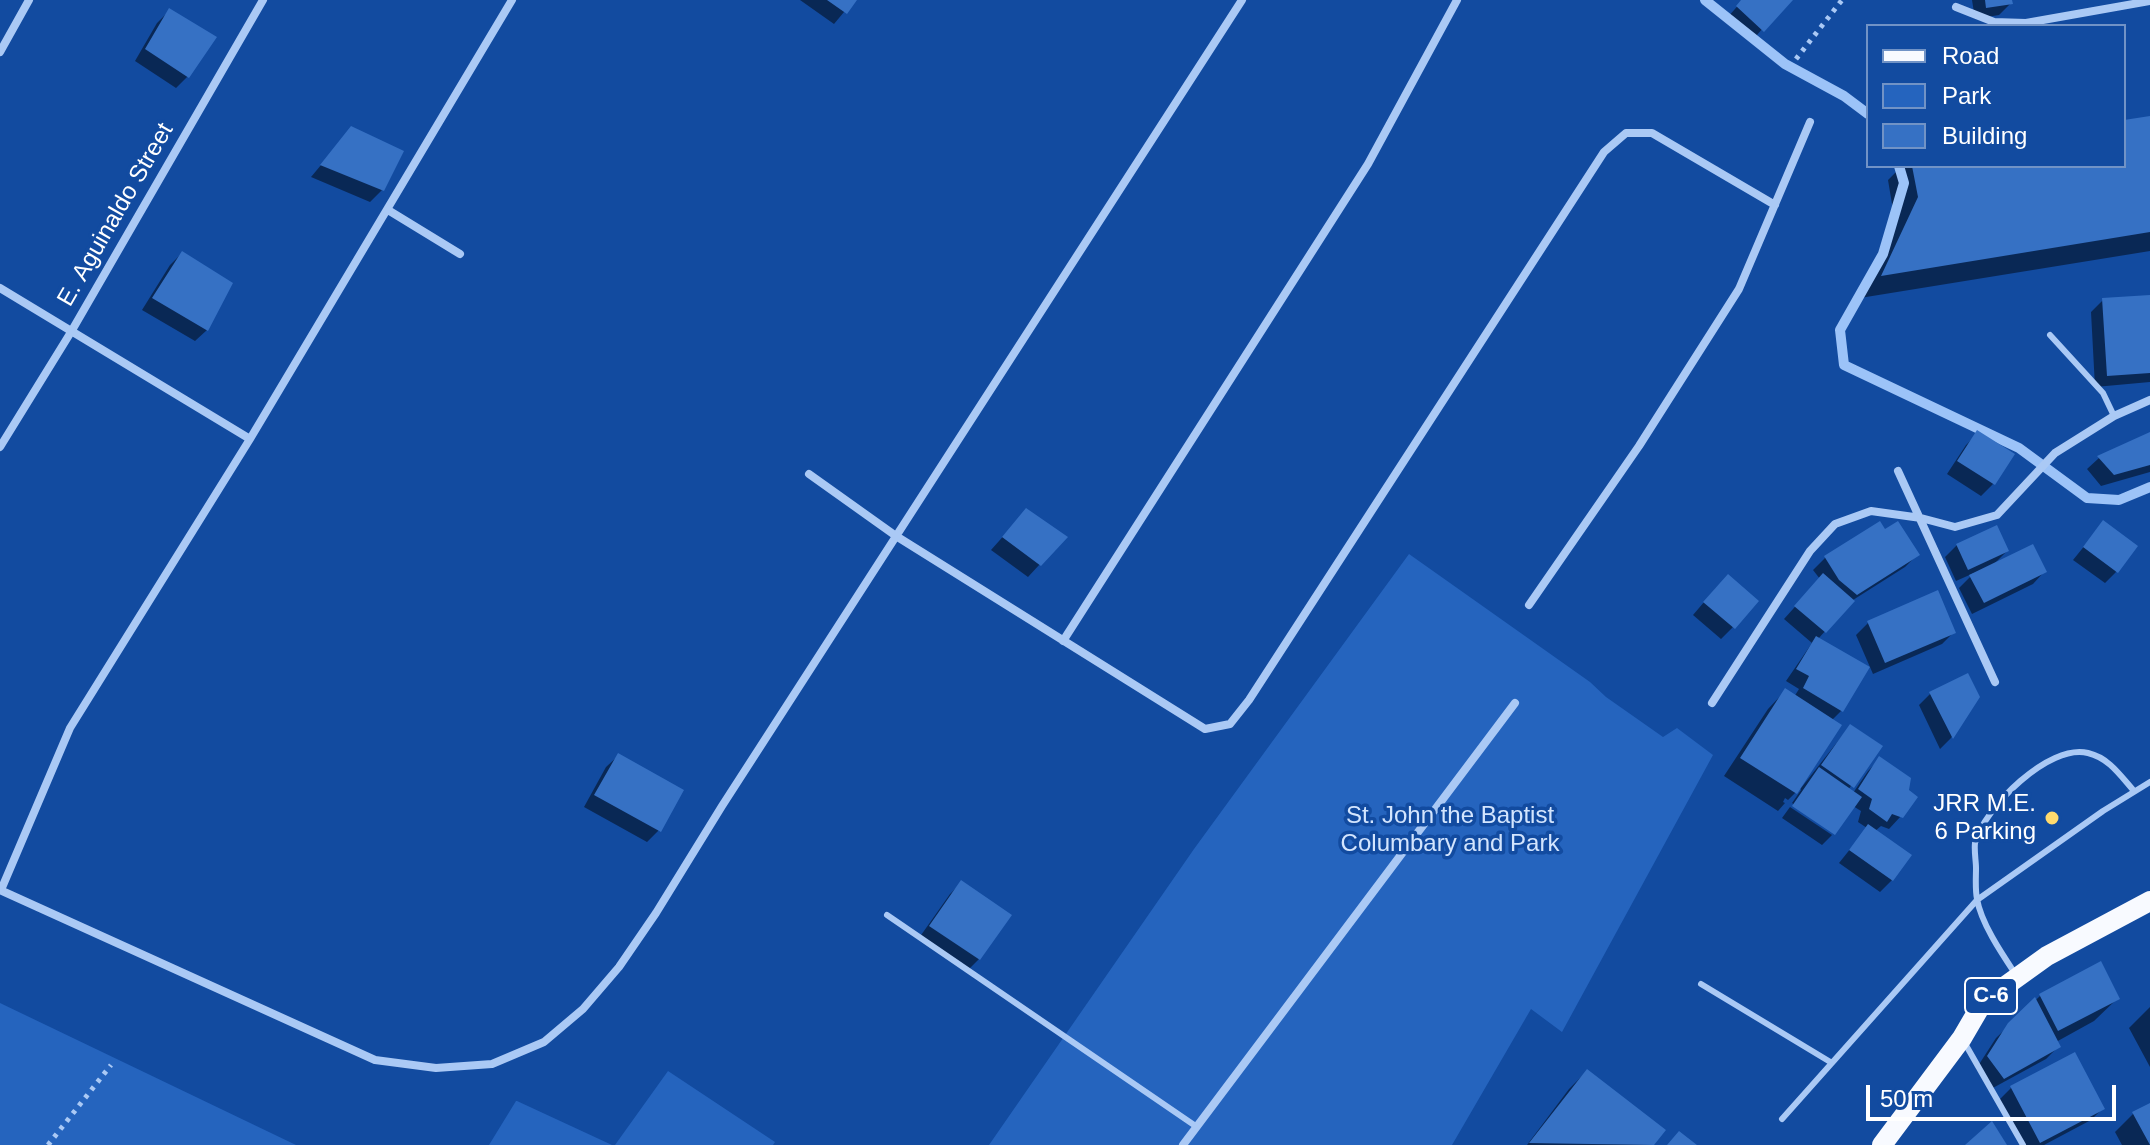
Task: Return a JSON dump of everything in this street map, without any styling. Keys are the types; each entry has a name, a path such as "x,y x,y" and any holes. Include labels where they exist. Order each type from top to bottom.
{"main road":[{"name":"C-6","path":"1882,1145 1962,1038 1983,1002 2047,956 2150,901"}],"street":[{"path":"0,52 29,0"},
{"name":"E. Aguinaldo Street","path":"0,447 71,332 263,0"},
{"path":"512,0 250,439 70,728 1,890 375,1060 436,1068 492,1064 544,1042 583,1009 619,967 1242,0"},
{"path":"1063,641 1368,164 1457,0"},
{"path":"1956,7 1994,22 2026,23 2150,1"},
{"path":"1529,605 1639,446 1739,289 1810,122"},
{"path":"809,474 896,536 1205,729 1230,724 1604,152 1626,133 1652,133 1775,205"},
{"path":"388,210 460,254"},
{"path":"0,288 250,439"},
{"path":"1712,703 1810,551 1835,524 1871,511 1921,518 1955,527 1997,515 2055,453 2114,416 2150,400"},
{"path":"1898,471 1995,682"},
{"path":"1183,1145 1515,703"}],"lane":[{"path":"2050,335 2103,393 2114,416"},
{"path":"2018,976 1999,950 1977,900 1975,844 1997,806 2033,771 2064,753 2086,752 2108,761 2134,791"},
{"path":"1782,1119 1977,900 2150,782"},
{"path":"887,915 1197,1127"},
{"path":"1701,984 1832,1063"},
{"path":"1962,1038 2023,1145"}],"path":[{"path":"1796,59 1842,0"},
{"path":"48,1145 111,1065"}],"green space":[{"name":"St. John the Baptist Columbary and Park","path":"1409,554 1663,737 1677,728 1713,755 1562,1032 1531,1009 1452,1145 989,1145 1194,849"},
{"path":"0,1003 296,1145 0,1145"},
{"path":"668,1071 775,1142 773,1145 615,1145"},
{"path":"517,1101 612,1145 489,1145"}],"building":[{"path":"827,0 857,0 847,14"},
{"path":"1741,0 1793,0 1764,32 1736,6"},
{"path":"1985,0 2012,0 2013,4 1986,8"},
{"path":"169,8 217,37 189,78 145,49"},
{"path":"2150,116 2150,232 1881,276 1918,197 1912,168 2126,168 2126,120"},
{"path":"351,126 404,151 384,191 320,165"},
{"path":"182,251 233,283 208,331 152,298"},
{"path":"2150,295 2150,373 2107,376 2102,298"},
{"path":"1977,430 2015,454 1995,485 1957,461"},
{"path":"2150,432 2150,465 2114,475 2097,456"},
{"path":"1026,508 1068,537 1041,566 1002,537"},
{"path":"2103,520 2138,546 2118,573 2083,547"},
{"path":"1880,521 1885,529 1898,521 1920,555 1857,595 1839,580 1824,556"},
{"path":"1997,525 2009,551 1968,570 1956,544"},
{"path":"2033,544 2047,572 1984,603 1969,575"},
{"path":"1823,573 1855,601 1826,633 1794,606"},
{"path":"1728,574 1759,601 1735,629 1703,602"},
{"path":"1938,590 1956,633 1885,663 1867,621"},
{"path":"1816,636 1870,667 1843,712 1803,688 1809,676 1796,669"},
{"path":"1968,673 1980,697 1953,739 1929,692"},
{"path":"1785,688 1842,725 1797,794 1740,758"},
{"path":"1850,724 1883,746 1854,788 1821,765"},
{"path":"618,753 684,790 661,832 594,795"},
{"path":"1879,756 1911,778 1909,790 1918,797 1903,818 1892,814 1887,822 1869,809 1872,799 1858,789"},
{"path":"1819,767 1862,797 1835,835 1792,806"},
{"path":"1868,824 1912,855 1893,881 1849,850"},
{"path":"961,880 1012,915 980,960 929,926"},
{"path":"2101,961 2120,999 2058,1031 2039,994"},
{"path":"2035,997 2061,1047 2004,1079 1987,1056 2008,1023"},
{"path":"2075,1052 2105,1109 2040,1143 2010,1086"},
{"path":"1587,1069 1666,1130 1654,1145 1529,1143"},
{"path":"2150,1103 2150,1145 2132,1112"},
{"path":"1992,1121 2007,1145 1965,1145"},
{"path":"1679,1131 1697,1145 1667,1145"}],"waterway":[{"path":"1705,0 1785,64 1844,96 1866,112"},
{"path":"1900,168 1904,183 1883,254 1840,330 1844,365 2019,448 2087,498 2119,500 2150,487"}],"place":[{"name":"JRR M.E. 6 Parking","path":"2052,818"}]}
